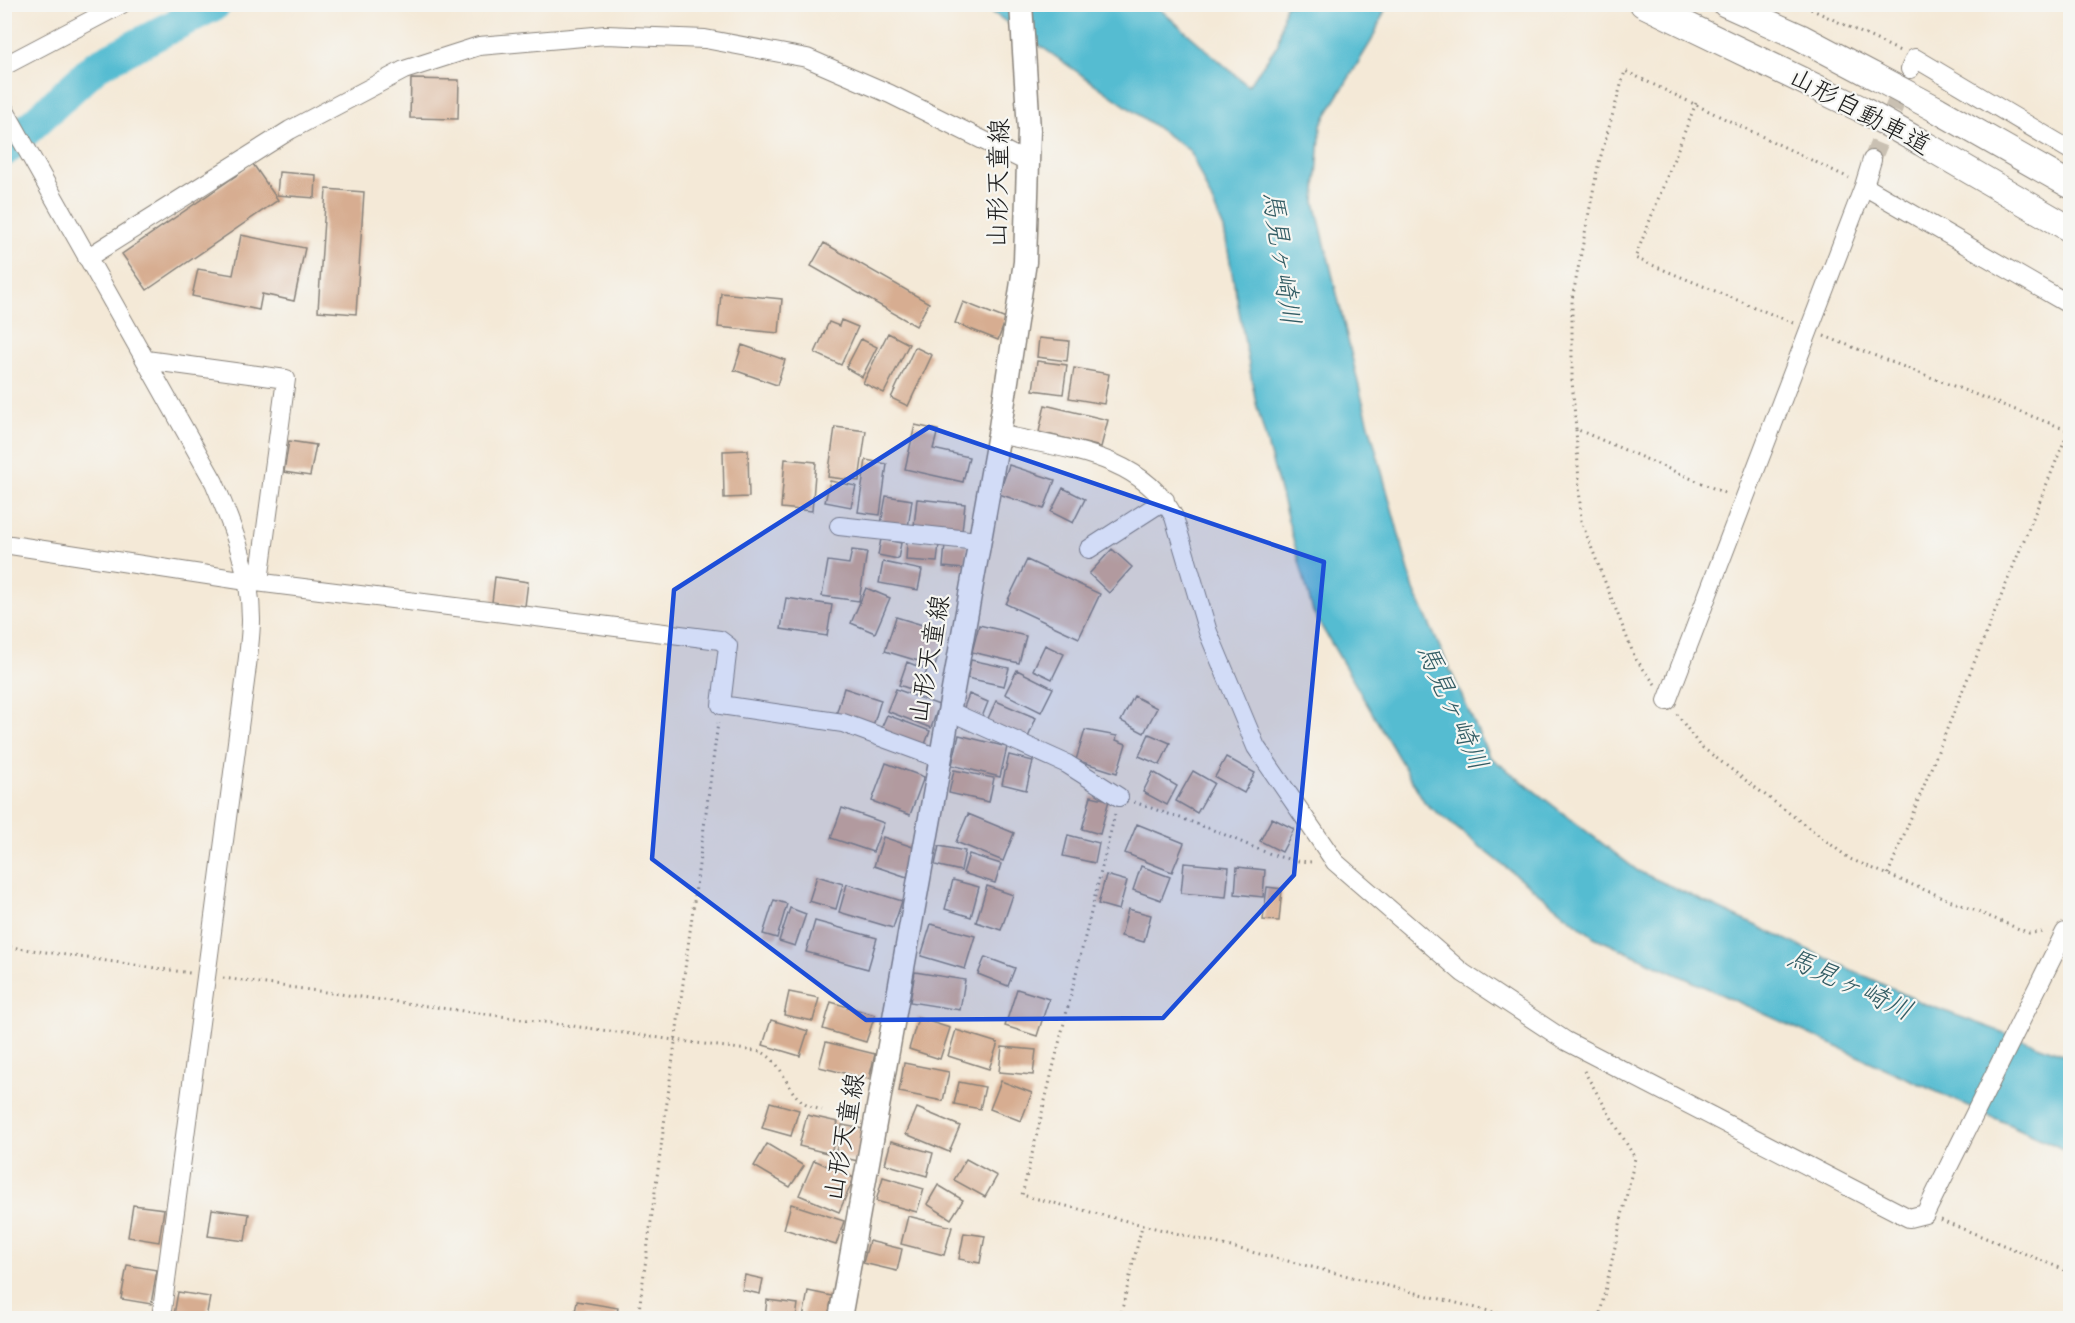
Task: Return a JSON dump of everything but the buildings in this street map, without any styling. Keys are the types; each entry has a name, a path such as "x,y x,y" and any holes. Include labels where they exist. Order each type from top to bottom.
{"highway":[{"name":"山形自動車道","path":"1726,4 1800,37 2070,184"},
{"name":"山形自動車道","path":"1654,9 1861,109 2070,229"}],"main road":[{"name":"山形天童線","path":"840,1318 999,434 1025,262 1029,130 1021,4"}],"street":[{"path":"4,66 122,4"},
{"path":"87,258 290,130 404,70 479,46 606,35 705,39 807,58 890,94 1029,163"},
{"path":"1912,63 2070,150"},
{"path":"4,109 214,482 253,581"},
{"path":"1667,701 1872,160"},
{"path":"1864,186 2070,305"},
{"path":"146,360 286,379 253,581 246,674 161,1318"},
{"path":"999,434 1100,458 1131,469 1165,500 1174,517 1208,632 1256,747 1335,862 1463,973 1566,1041 1909,1218 1925,1214 2068,933"},
{"path":"1089,549 1165,500"},
{"path":"839,526 978,541"},
{"path":"4,544 253,581 720,640 728,646 721,705 843,723 941,759"},
{"path":"949,711 1067,764 1119,797"}],"path":[{"path":"1800,4 1912,63"},
{"path":"1864,186 1696,103 1625,71 1598,166 1572,300 1572,381 1581,521 1635,658 1699,745 1850,859 2029,933 2068,933"},
{"path":"1696,103 1635,258 1809,330 2070,429 1888,874"},
{"path":"1576,429 1743,501"},
{"path":"638,1318 674,1038 721,705"},
{"path":"1335,862 1298,862 1262,852 1217,832 1119,797 1022,1195 1517,1318"},
{"path":"4,946 762,1052 775,1060 786,1084 805,1106 822,1110"},
{"path":"1583,1070 1635,1158 1599,1318"},
{"path":"1925,1214 2070,1272"},
{"path":"1120,1318 1142,1226"}],"highlighted area":[{"path":"929,427 1324,562 1294,875 1163,1018 866,1020 652,859 674,590"}],"water":[{"name":"馬見ヶ崎川","path":"982,5 1155,5 1248,86 1278,44 1285,5 1387,5 1372,40 1321,124 1315,202 1361,395 1414,590 1489,756 1638,871 1925,1004 2070,1057 2070,1152 1594,937 1425,803 1313,612 1256,403 1224,229 1190,151"}],"waterway":[{"path":"4,151 96,66 216,4"}],"tunnel":[{"path":"1872,160 1905,81"}]}
